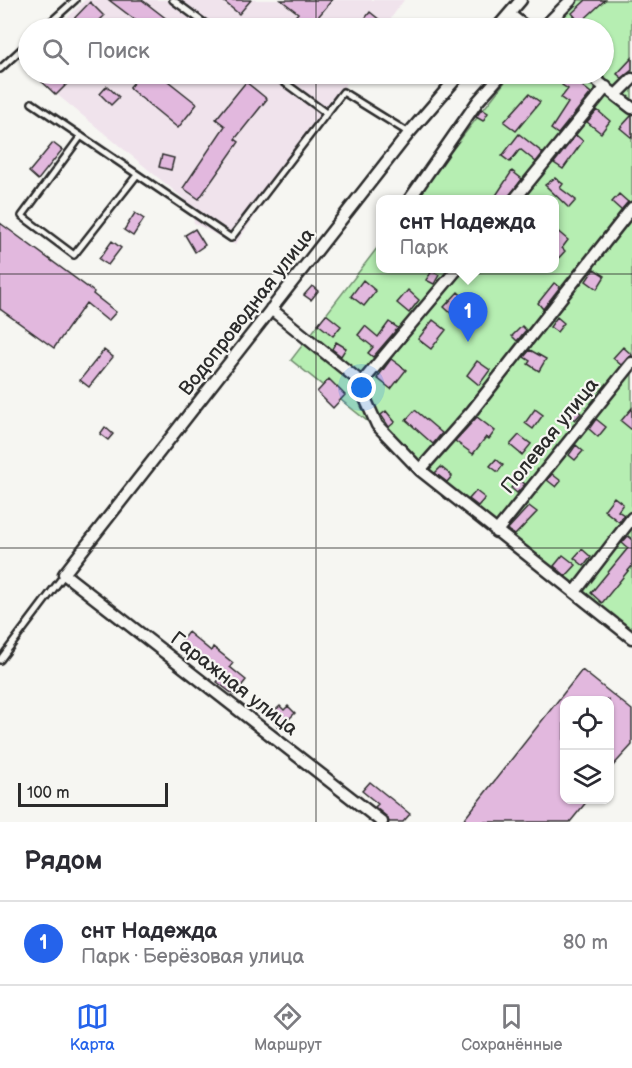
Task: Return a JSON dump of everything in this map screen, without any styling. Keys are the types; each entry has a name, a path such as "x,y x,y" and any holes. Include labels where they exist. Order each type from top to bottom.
{"street":[{"path":"506,18 521,0"},
{"path":"553,18 571,0"},
{"path":"509,14 514,18"},
{"path":"616,95 632,79"},
{"name":"Водопроводная улица","path":"64,574 409,134 452,84"},
{"path":"412,195 478,101 493,84"},
{"path":"602,84 632,108"},
{"path":"518,195 606,87"},
{"path":"420,470 472,411 632,208"},
{"path":"359,386 454,273"},
{"path":"271,309 356,378 377,425 420,470 632,638"},
{"name":"Полевая улица","path":"496,532 632,363"},
{"path":"575,592 632,518"},
{"name":"Гаражная улица","path":"64,574 382,822"}],"lane":[{"path":"55,18 75,0"},
{"path":"173,0 197,18"},
{"path":"0,69 18,52"},
{"path":"287,84 326,113"},
{"path":"32,103 231,238 343,92 409,134"},
{"path":"81,136 22,216 74,255 137,175"},
{"path":"0,660 64,574"}],"shaded area":[{"path":"85,0 404,0 391,18 67,18"},
{"path":"44,84 346,84 235,245 194,223 192,209 183,198"}],"green space":[{"path":"568,0 632,0 632,633 291,360 376,250 376,273 559,273 559,195 417,195 503,84 614,84 614,18 554,18"}],"building":[{"path":"109,0 142,0 165,18 133,18"},
{"path":"222,0 251,0 239,14"},
{"path":"281,0 332,0 317,18 294,18 298,13"},
{"path":"586,0 605,0 585,18 576,18 572,13"},
{"path":"90,2 104,16 102,18 75,18"},
{"path":"370,12 377,18 365,18"},
{"path":"632,58 632,70 622,78 617,74"},
{"path":"44,84 67,84 56,95"},
{"path":"132,84 172,84 197,104 178,128 129,88"},
{"path":"244,84 248,84 267,99 235,139 239,142 199,199 183,188 225,126 216,119"},
{"path":"579,84 591,93 558,134 551,129 568,103 561,98 568,89 562,85"},
{"path":"107,86 119,97 111,105 100,94"},
{"path":"529,94 540,102 516,131 504,122"},
{"path":"482,109 488,113 483,121 476,117"},
{"path":"597,110 610,121 601,133 587,122"},
{"path":"632,115 632,138 620,128"},
{"path":"519,134 543,153 536,162 520,149 510,162 502,156"},
{"path":"576,135 583,141 563,169 554,163"},
{"path":"53,143 62,150 38,180 29,172"},
{"path":"162,155 174,158 171,170 159,167"},
{"path":"512,171 522,179 511,195 496,195"},
{"path":"555,178 563,184 560,188 576,200 569,208 559,198 559,195 555,195 545,185"},
{"path":"619,194 628,202 621,210 612,202"},
{"path":"135,213 144,219 133,236 124,230"},
{"path":"0,223 94,292 93,294 116,312 108,321 86,303 54,348 0,309"},
{"path":"195,229 205,245 195,252 185,235"},
{"path":"559,232 568,240 562,248 565,251 559,258"},
{"path":"112,241 121,248 108,265 99,259"},
{"path":"594,269 605,276 597,289 586,281"},
{"path":"431,273 439,275 434,284 426,280"},
{"path":"363,280 376,291 364,306 351,296"},
{"path":"554,283 560,287 543,309 538,303"},
{"path":"312,286 318,291 311,300 304,295"},
{"path":"408,290 419,300 409,313 397,303"},
{"path":"458,292 470,303 456,318 444,307"},
{"path":"326,314 341,326 333,336 318,324"},
{"path":"557,317 564,323 557,332 550,327"},
{"path":"433,320 446,330 431,349 418,339"},
{"path":"389,322 398,328 373,357 368,353 373,347 358,335 365,326 378,337"},
{"path":"522,326 526,330 517,341 512,336"},
{"path":"336,342 346,348 341,356 332,349"},
{"path":"623,347 632,355 621,365 613,358"},
{"path":"104,350 113,357 89,387 80,380"},
{"path":"530,350 546,359 539,371 528,364 530,361 524,357"},
{"path":"391,359 406,370 391,389 377,378"},
{"path":"477,361 490,370 479,385 467,375"},
{"path":"329,379 345,395 333,408 317,392"},
{"path":"569,404 581,413 575,420 564,411"},
{"path":"632,408 632,430 621,421"},
{"path":"535,409 543,415 533,429 525,423"},
{"path":"415,410 442,433 433,444 406,420"},
{"path":"386,411 395,422 389,427 381,415"},
{"path":"477,417 495,431 489,439 486,437 473,454 455,441"},
{"path":"596,419 606,427 598,437 589,429"},
{"path":"105,427 113,434 108,440 100,434"},
{"path":"519,435 531,444 522,455 510,445"},
{"path":"576,445 583,451 575,460 569,455"},
{"path":"496,459 503,465 498,472 490,466"},
{"path":"441,467 452,476 447,482 435,473"},
{"path":"552,474 561,481 556,487 547,480"},
{"path":"518,479 525,484 517,493 511,488"},
{"path":"476,491 485,498 478,506 469,499"},
{"path":"614,497 623,504 618,511 624,515 619,522 604,510"},
{"path":"529,506 537,512 515,535 507,530"},
{"path":"628,536 632,539 632,566 602,603 591,593 628,548 622,543"},
{"path":"582,549 591,557 584,566 574,558"},
{"path":"563,555 576,565 566,576 554,566"},
{"path":"188,632 211,651 213,647 233,663 230,667 246,680 234,695 217,682 224,674 196,652 194,655 179,644"},
{"path":"582,670 632,710 632,745 614,765 614,696 561,696"},
{"path":"560,698 560,804 585,804 570,822 462,822"},
{"path":"280,706 284,710 288,706 295,713 280,728 269,716"},
{"path":"370,782 410,814 403,822 389,822 387,817 375,807 378,804 362,791"}],"place":[{"name":"снт Надежда","path":"468,342"}]}
